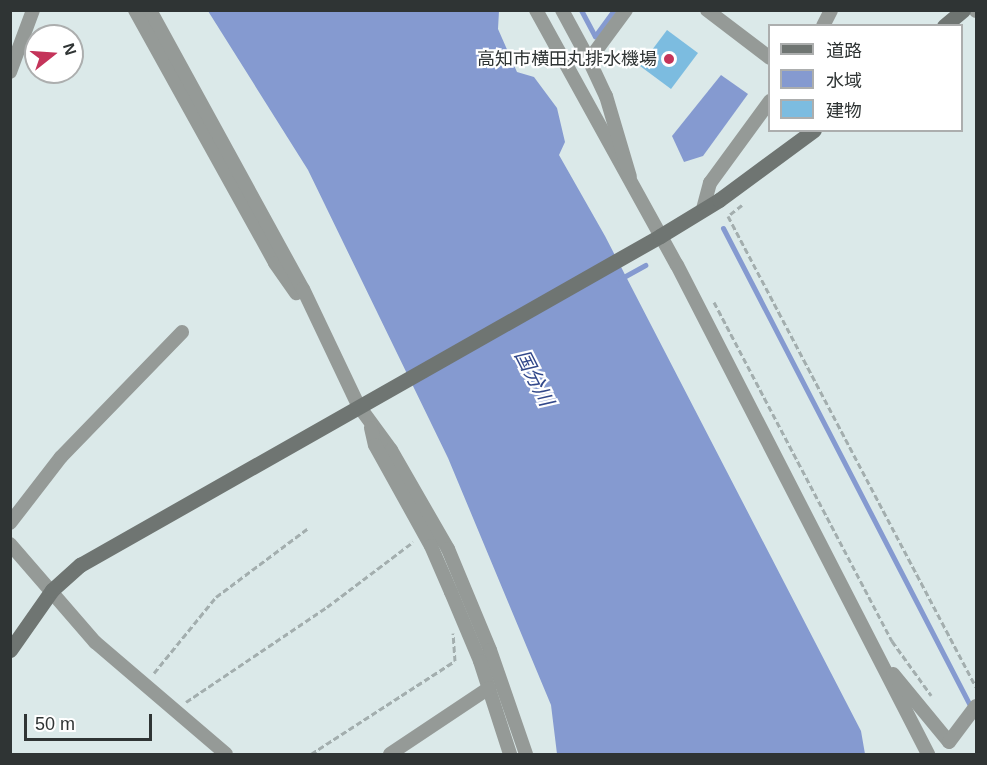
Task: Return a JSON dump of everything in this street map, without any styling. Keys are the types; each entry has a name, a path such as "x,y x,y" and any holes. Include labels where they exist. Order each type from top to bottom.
{"street":[{"path":"10,72 33,10"},
{"path":"135,10 276,263 323,332"},
{"path":"150,10 323,332 364,401 375,445 431,546 462,619 486,658 489,688 510,754"},
{"path":"536,10 632,186 653,240 928,754"},
{"path":"562,10 589,60 627,159 632,186"},
{"path":"589,60 626,10"},
{"path":"707,10 768,56"},
{"path":"824,24 831,10"},
{"path":"946,24 963,10"},
{"path":"703,209 710,183 768,104"},
{"path":"10,650 52,590 104,550 364,401 653,240 703,209 811,132"},
{"path":"10,524 61,457 182,332"},
{"path":"370,423 391,450 447,549 486,658 526,754"},
{"path":"10,544 95,642 226,754"},
{"path":"876,654 951,748 959,729 976,706"},
{"path":"390,754 489,688"},
{"path":"202,754 212,744"}],"path":[{"path":"746,202 728,216 976,687"},
{"path":"706,294 720,308 892,641 934,700"},
{"path":"146,684 216,597 307,530"},
{"path":"174,710 327,607 415,541"},
{"path":"311,754 455,661 451,637 462,619"}],"water":[{"name":"国分川","path":"208,11 499,11 498,29 517,72 534,77 557,108 565,142 559,155 605,236 861,731 865,754 557,754 551,705 448,458 308,170"},
{"path":"721,75 748,94 703,156 684,162 672,136"}],"building":[{"name":"高知市横田丸排水機場","path":"667,30 698,53 671,89 640,66"}],"waterway":[{"path":"581,10 595,36 614,10"},
{"path":"723,228 976,717"},
{"path":"620,279 645,265"}],"place":[{"name":"高知市横田丸排水機場","path":"669,59"}]}
